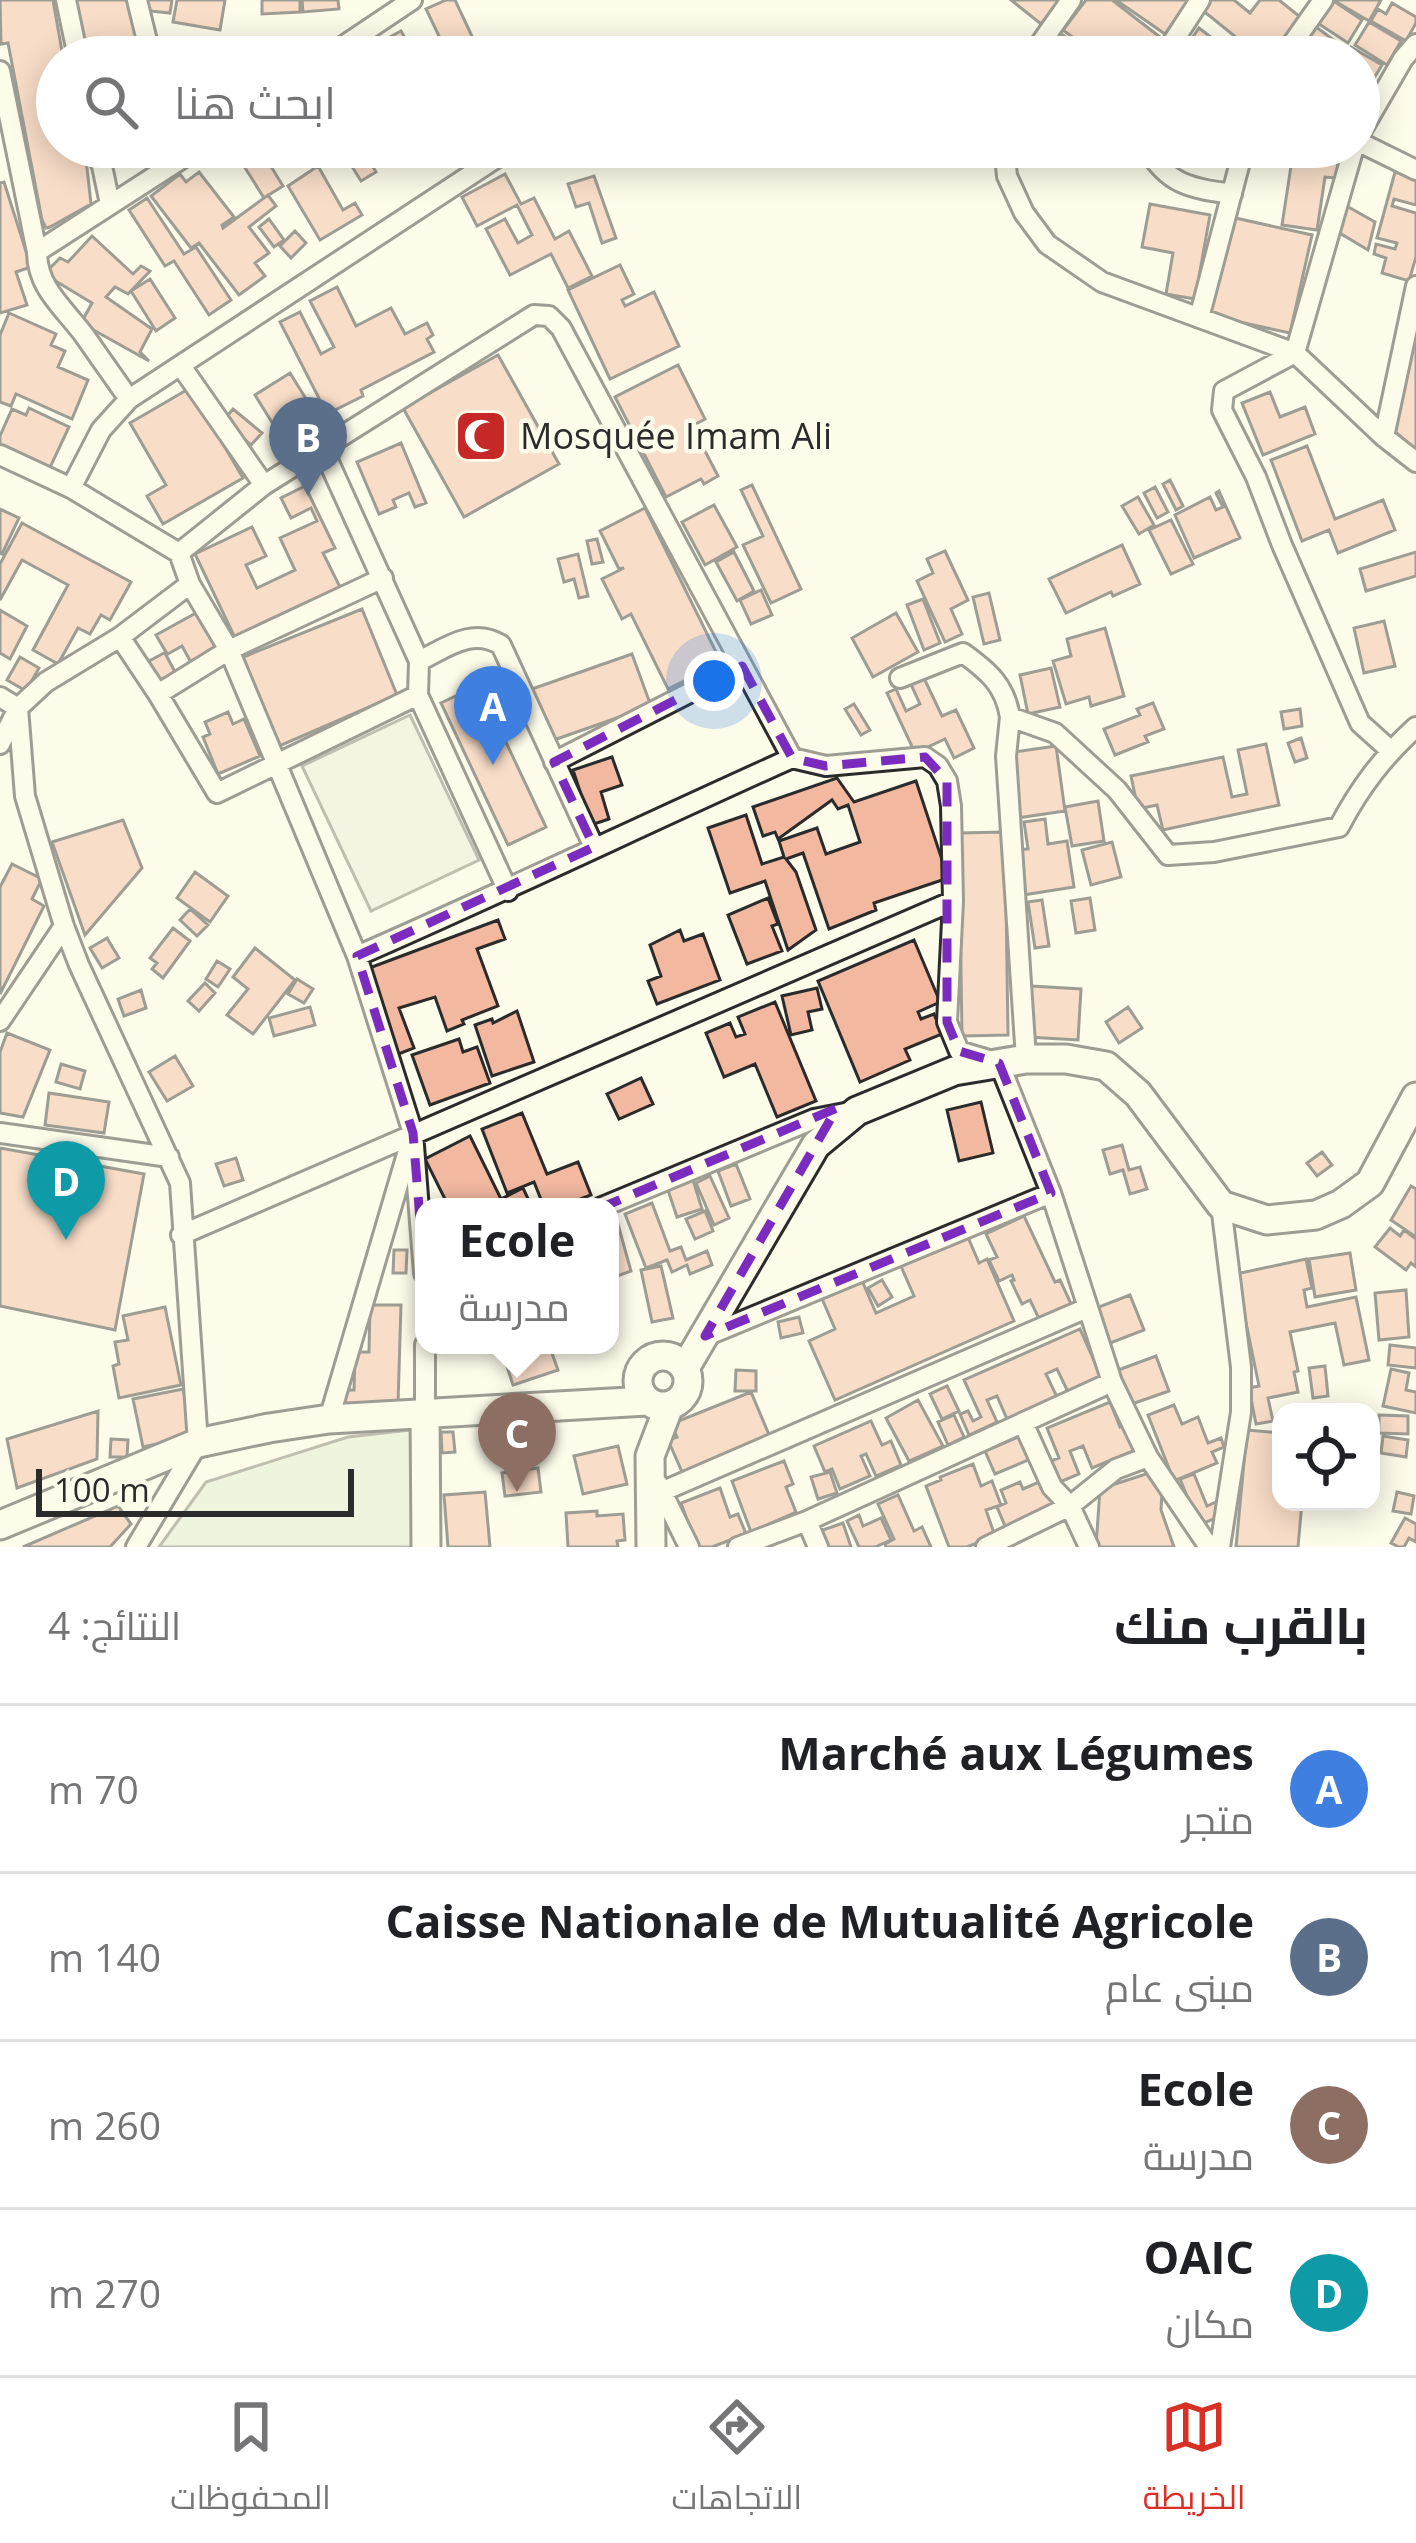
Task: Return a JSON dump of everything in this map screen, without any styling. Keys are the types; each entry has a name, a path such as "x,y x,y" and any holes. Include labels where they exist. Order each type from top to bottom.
{"main road":[{"path":"685,1368 816,1145 860,1110 955,1071 1012,1061 1066,1059 1106,1066 1138,1094 1221,1205 1267,1220 1316,1215 1370,1183 1416,1097"},
{"path":"0,1525 198,1443 329,1419 548,1406 652,1394 684,1397 688,1376 672,1357 647,1361 652,1394 651,1547"},
{"path":"425,1412 426,1547"}],"street":[{"path":"65,0 73,36"},
{"path":"137,0 146,36"},
{"path":"350,36 378,10 412,0"},
{"path":"1045,36 1071,0"},
{"path":"1177,36 1200,0"},
{"path":"1298,36 1323,0"},
{"path":"1380,100 1416,44"},
{"path":"0,70 38,252 37,269 56,304 129,399"},
{"path":"1380,152 1416,170"},
{"path":"102,168 110,204"},
{"path":"38,252 166,168"},
{"path":"71,488 101,430 129,399 481,168"},
{"path":"1006,168 1024,212 1047,244 1102,282 1295,353 1416,462"},
{"path":"1158,168 1192,188 1232,194"},
{"path":"1198,318 1239,168"},
{"path":"1349,168 1295,353 1224,391 1222,410 1256,477 1360,723 1390,750"},
{"path":"1384,437 1416,286"},
{"path":"179,553 264,485 322,447 534,315 549,316 561,328 792,758"},
{"path":"181,366 264,485"},
{"path":"322,447 419,661 418,695 508,891"},
{"path":"0,455 71,488 179,553 190,584 229,650 357,956 413,1133 418,1198"},
{"path":"158,694 229,650 383,578"},
{"path":"0,744 18,708 46,682 120,637 190,584"},
{"path":"120,637 217,793 418,695"},
{"path":"419,661 470,637 488,637 501,645 594,847"},
{"path":"901,678 963,652 992,674 1007,699 1012,1061 1112,1382 1148,1457 1209,1547"},
{"path":"554,762 742,666"},
{"path":"0,697 18,708"},
{"path":"18,708 25,796 64,926 179,1183 198,1443 136,1547"},
{"path":"1010,717 1055,733 1117,790 1168,854 1214,852 1339,826 1360,788 1416,727"},
{"path":"357,956 792,758 826,766 925,757 947,781 950,806 953,901 947,1022 958,1051 1012,1061"},
{"path":"181,1235 953,901"},
{"path":"0,1021 64,926"},
{"path":"619,1200 814,1119 860,1110"},
{"path":"0,1132 169,1157"},
{"path":"329,1419 413,1133"},
{"path":"705,1336 1051,1193"},
{"path":"1220,1547 1241,1412 1241,1367 1221,1205"},
{"path":"661,1492 1087,1308"},
{"path":"425,1354 425,1412"},
{"path":"738,1547 807,1521 1112,1382"},
{"path":"1024,1425 1052,1487 1070,1506 1089,1547"},
{"path":"650,1456 661,1492 689,1547"},
{"path":"986,1547 1070,1506 1116,1469 1148,1457"},
{"path":"807,1521 818,1547"}],"highlighted area":[{"path":"742,666 792,758 826,766 925,757 947,781 947,1022 959,1051 999,1063 1051,1193 705,1336 837,1108 425,1282 413,1133 357,956 594,847 554,762"}],"green space":[{"path":"419,1429 419,1547 159,1547 206,1482 348,1437"}],"shaded area":[{"path":"410,715 479,860 371,911 302,766"}],"building":[{"path":"0,0 53,0 59,36 36,36 36,168 87,168 91,204 50,227 42,220 8,43 1,44"},
{"path":"71,0 130,0 137,36 79,36"},
{"path":"141,0 172,0 170,13 140,10"},
{"path":"177,0 225,0 220,30 173,22"},
{"path":"262,0 300,0 300,12 262,14"},
{"path":"302,0 338,0 339,9 303,12"},
{"path":"455,0 472,36 439,36 426,9"},
{"path":"1011,0 1060,0 1041,24"},
{"path":"1086,0 1112,0 1159,36 1071,36 1063,30"},
{"path":"1116,0 1189,0 1165,34"},
{"path":"1208,0 1234,0 1250,13 1260,0 1279,0 1304,20 1291,36 1235,36 1201,9"},
{"path":"1326,0 1332,0 1362,20 1352,36 1337,36 1313,20"},
{"path":"1333,0 1381,0 1369,21"},
{"path":"1392,3 1416,17 1406,41 1371,21 1378,9 1386,14"},
{"path":"1369,22 1401,41 1387,65 1380,61 1380,36 1360,36"},
{"path":"245,168 272,168 283,186 264,198"},
{"path":"319,168 343,210 355,203 362,215 320,240 288,186"},
{"path":"353,168 374,168 376,172 361,181"},
{"path":"1291,168 1337,168 1336,178 1325,177 1317,230 1282,225"},
{"path":"199,172 234,217 223,228 268,195 276,206 249,227 269,253 255,263 265,276 239,295 199,243 191,248 151,196 180,174 186,182"},
{"path":"1395,172 1416,178 1416,205 1394,199 1392,206 1416,213 1416,257 1409,281 1382,273 1386,258 1374,254 1376,244 1395,249 1397,243 1377,238"},
{"path":"505,174 521,204 534,198 555,239 569,231 592,276 568,288 551,254 510,275 486,229 505,219 518,243 532,235 517,205 477,226 462,197"},
{"path":"594,176 616,238 602,243 589,203 576,207 568,184"},
{"path":"4,182 31,267 16,272 27,305 0,313 0,183"},
{"path":"147,198 184,254 196,247 231,300 209,315 174,261 165,266 129,210"},
{"path":"1150,204 1210,215 1195,299 1166,294 1173,253 1142,247"},
{"path":"1343,204 1375,222 1368,250 1333,229"},
{"path":"1231,217 1312,235 1290,333 1207,315"},
{"path":"269,219 284,240 274,247 259,227"},
{"path":"295,231 306,243 291,258 280,246"},
{"path":"92,236 133,274 141,266 150,271 128,294 115,287 106,297 152,329 140,352 149,361 81,323 92,303 44,274 60,258 68,262"},
{"path":"620,265 634,294 622,300 625,306 654,292 679,346 610,379 568,290"},
{"path":"150,279 175,318 156,331 131,291"},
{"path":"337,287 356,326 391,308 405,334 427,323 433,335 427,339 434,352 361,390 363,396 327,414 280,322 300,312 321,354 334,347 310,301"},
{"path":"9,313 56,334 51,345 65,351 58,367 88,380 72,419 16,394 11,406 0,402 0,335"},
{"path":"1416,313 1416,450 1392,429"},
{"name":"Mosquée Imam Ali","path":"498,355 559,464 464,517 403,408"},
{"path":"678,365 705,419 692,426 718,476 666,497 615,397"},
{"path":"290,373 321,423 286,445 255,395"},
{"path":"190,388 243,478 163,524 147,496 166,485 130,423"},
{"path":"1270,392 1280,417 1305,407 1315,434 1263,455 1242,403"},
{"path":"29,408 69,427 46,476 0,454 0,436 12,409 26,415"},
{"path":"233,409 262,433 251,445 223,421"},
{"path":"401,443 426,503 415,507 409,493 393,500 396,507 379,514 357,462"},
{"path":"1307,446 1335,519 1383,500 1395,530 1338,553 1329,530 1302,541 1271,460"},
{"path":"1170,480 1183,506 1176,510 1163,484"},
{"path":"752,485 801,589 771,603 743,545 763,536 741,490"},
{"path":"305,486 335,548 323,553 342,591 237,642 195,554 252,527 266,556 246,565 257,588 295,570 280,538 317,521 311,508 291,518 281,498"},
{"path":"1155,487 1168,512 1157,518 1144,493"},
{"path":"1219,491 1240,538 1194,558 1175,515 1210,497 1216,510 1223,507"},
{"path":"1138,497 1154,525 1139,534 1122,506"},
{"path":"714,505 737,547 705,565 682,522"},
{"path":"645,508 721,662 668,689 631,614 622,619 602,579 624,568 619,569 600,531"},
{"path":"0,509 19,518 2,554 0,553"},
{"path":"1171,520 1193,564 1171,574 1149,530"},
{"path":"22,523 131,582 110,620 101,615 90,634 78,628 58,664 33,650 68,585 22,560 0,600 0,564"},
{"path":"597,539 603,562 592,564 587,541"},
{"path":"1122,545 1140,584 1066,613 1049,579"},
{"path":"945,551 968,600 951,609 962,634 945,642 917,581 933,573 927,559"},
{"path":"734,552 754,591 737,601 716,562"},
{"path":"1416,552 1416,576 1366,591 1360,569"},
{"path":"578,554 588,596 579,598 574,579 564,582 558,559"},
{"path":"761,590 772,615 751,624 740,600"},
{"path":"989,593 1000,640 984,644 973,597"},
{"path":"923,599 940,643 924,650 907,605"},
{"path":"362,609 397,695 277,747 241,658"},
{"path":"0,610 27,626 10,659 0,653"},
{"path":"196,613 220,652 193,666 182,646 166,655 175,672 158,682 147,662 166,652 156,635"},
{"path":"896,613 918,652 873,677 852,638"},
{"path":"1384,621 1395,666 1364,673 1354,628"},
{"path":"1105,628 1124,696 1091,706 1089,697 1066,704 1053,661 1071,656 1067,639"},
{"path":"632,654 651,706 551,741 532,689"},
{"path":"20,657 39,668 26,691 7,680"},
{"path":"1051,668 1060,707 1028,714 1020,675"},
{"path":"922,674 942,716 956,710 974,748 954,758 945,739 915,753 887,693 896,689 906,711 920,704 909,680"},
{"path":"479,685 546,827 508,845 441,703"},
{"path":"1153,703 1164,729 1145,736 1148,742 1115,755 1104,729 1140,715 1137,709"},
{"path":"854,704 870,730 861,735 845,709"},
{"path":"1300,709 1302,726 1284,729 1281,712"},
{"path":"228,712 233,724 244,719 260,756 218,774 203,737 210,734 205,722"},
{"path":"1301,738 1307,758 1295,762 1288,743"},
{"path":"1266,744 1279,805 1163,830 1157,805 1138,809 1131,776 1223,757 1232,797 1247,794 1238,750"},
{"path":"1056,746 1065,811 1017,818 1007,753"},
{"path":"612,757 622,785 601,792 609,819 591,825 573,770"},
{"path":"837,778 854,802 916,781 948,878 874,903 876,910 829,929 803,853 786,859 796,872 816,930 788,950 765,881 730,893 708,828 746,815 762,864 784,857 779,841 817,828 826,854 860,842 848,805 838,809 832,800 778,839 775,832 763,836 753,807"},
{"path":"1098,801 1104,841 1072,846 1065,807"},
{"path":"1045,819 1048,844 1067,841 1074,887 1023,895 1017,850 1028,849 1024,822"},
{"path":"123,820 142,868 85,935 52,842"},
{"path":"1005,832 1008,1035 962,1036 959,833"},
{"path":"1112,842 1121,877 1091,885 1082,850"},
{"path":"12,864 42,879 32,899 44,906 0,994 0,887"},
{"path":"195,872 228,896 210,922 177,898"},
{"path":"768,898 782,951 747,964 728,915"},
{"path":"1090,898 1095,930 1076,933 1071,901"},
{"path":"1042,900 1049,946 1035,948 1028,902"},
{"path":"190,909 208,925 197,936 180,920"},
{"path":"498,920 505,939 477,949 498,1006 447,1031 435,997 399,1008 414,1048 396,1055 364,970"},
{"path":"173,928 190,941 163,978 152,969 157,963 150,958"},
{"path":"680,930 684,941 703,934 720,980 657,1004 648,981 661,976 650,945"},
{"path":"107,938 119,958 102,968 90,948"},
{"path":"914,940 940,1002 918,1012 921,1019 934,1014 942,1034 905,1049 910,1060 860,1082 818,981"},
{"path":"255,948 295,980 253,1034 227,1015 248,989 233,977"},
{"path":"217,961 230,969 218,987 206,979"},
{"path":"297,979 313,989 304,1003 288,994"},
{"path":"205,983 215,993 199,1011 188,1001"},
{"path":"1031,986 1081,989 1078,1040 1028,1037"},
{"path":"817,988 822,1009 808,1012 812,1030 791,1035 782,996"},
{"path":"141,990 146,1008 124,1016 118,999"},
{"path":"775,1002 816,1101 777,1117 755,1064 724,1077 706,1033 730,1023 736,1037 745,1034 738,1017"},
{"path":"310,1007 315,1025 274,1036 269,1018"},
{"path":"1128,1007 1142,1028 1119,1043 1106,1022"},
{"path":"517,1011 534,1062 492,1076 475,1025 492,1019 493,1023"},
{"path":"7,1033 50,1050 23,1117 0,1113 0,1052"},
{"path":"459,1039 463,1052 477,1047 490,1083 430,1105 412,1055"},
{"path":"175,1056 193,1086 167,1101 149,1072"},
{"path":"61,1064 85,1071 80,1089 56,1082"},
{"path":"641,1078 653,1104 619,1119 607,1094"},
{"path":"49,1093 109,1102 104,1133 45,1125"},
{"path":"981,1102 993,1153 959,1161 947,1110"},
{"path":"522,1113 547,1174 578,1162 591,1195 540,1198 534,1182 507,1193 482,1129"},
{"path":"470,1136 501,1198 444,1198 425,1159"},
{"path":"1122,1145 1129,1170 1140,1167 1147,1189 1130,1194 1123,1170 1110,1174 1103,1150"},
{"path":"0,1148 144,1174 115,1330 0,1306"},
{"path":"1322,1152 1332,1165 1317,1176 1307,1163"},
{"path":"236,1158 243,1180 224,1186 216,1164"},
{"path":"736,1164 750,1199 731,1206 718,1171"},
{"path":"710,1176 729,1218 714,1225 696,1183"},
{"path":"693,1180 702,1209 677,1217 667,1187"},
{"path":"1411,1186 1416,1189 1416,1237 1391,1220"},
{"path":"523,1188 528,1198 503,1198"},
{"path":"652,1203 670,1251 681,1247 686,1260 707,1251 712,1265 690,1274 687,1265 672,1272 667,1260 646,1268 625,1214"},
{"path":"705,1211 713,1231 695,1239 686,1219"},
{"path":"1024,1216 1055,1282 1060,1280 1073,1308 1041,1323 1030,1300 1022,1304 1012,1275 999,1281 989,1260 997,1257 986,1234"},
{"path":"619,1228 631,1271 619,1275"},
{"path":"1390,1228 1400,1236 1404,1230 1416,1239 1416,1267 1411,1263 1406,1270 1375,1247"},
{"path":"967,1235 979,1263 987,1259 1014,1321 835,1400 809,1341 835,1329 820,1294 860,1276 876,1313 914,1296 900,1264"},
{"path":"394,1250 407,1250 406,1273 393,1273"},
{"path":"1350,1253 1356,1290 1315,1297 1309,1259"},
{"path":"1306,1259 1312,1288 1304,1290 1307,1307 1356,1297 1369,1360 1344,1365 1335,1323 1290,1332 1298,1392 1268,1398 1272,1421 1256,1424 1249,1388 1259,1386 1236,1274"},
{"path":"661,1266 673,1318 652,1322 641,1270"},
{"path":"882,1280 892,1297 878,1306 868,1288"},
{"path":"1406,1290 1409,1337 1379,1340 1375,1293"},
{"path":"1130,1295 1144,1330 1105,1345 1091,1310"},
{"path":"370,1305 401,1305 398,1404 343,1403 343,1390 354,1390 355,1352 369,1352"},
{"path":"165,1307 181,1385 119,1398 113,1366 119,1364 115,1342 128,1340 123,1316"},
{"path":"799,1317 803,1333 781,1338 778,1322"},
{"path":"1080,1329 1102,1379 1069,1394 1057,1369 1046,1374 1057,1397 1007,1419 997,1396 987,1400 997,1422 969,1435 960,1414 968,1411 973,1421 981,1417 964,1380"},
{"path":"1390,1345 1416,1348 1416,1368 1388,1365"},
{"path":"503,1354 552,1354 558,1370 513,1385"},
{"path":"1156,1356 1169,1391 1126,1406 1113,1372"},
{"path":"1325,1366 1328,1396 1313,1398 1309,1368"},
{"path":"1391,1369 1409,1373 1406,1390 1416,1392 1416,1413 1383,1406"},
{"path":"736,1370 756,1371 756,1391 735,1391"},
{"path":"947,1386 959,1411 942,1419 930,1394"},
{"path":"183,1389 193,1436 143,1447 133,1399"},
{"path":"751,1392 770,1437 683,1474 668,1440 677,1437 671,1424"},
{"path":"918,1400 943,1446 909,1461 886,1418"},
{"path":"1110,1402 1120,1427 1127,1424 1138,1449 1092,1468 1083,1446 1070,1451 1079,1474 1055,1484 1046,1463 1059,1458 1047,1428"},
{"path":"1174,1405 1182,1424 1198,1417 1208,1443 1221,1438 1224,1447 1212,1452 1217,1463 1174,1481 1148,1415"},
{"path":"98,1411 97,1459 17,1488 7,1439"},
{"path":"954,1415 964,1437 948,1445 938,1422"},
{"path":"1380,1415 1408,1416 1408,1434 1380,1433"},
{"path":"871,1421 882,1445 891,1441 901,1465 876,1476 866,1454 861,1456 870,1476 840,1489 832,1469 825,1472 814,1446"},
{"path":"1247,1430 1272,1432 1272,1511 1301,1511 1298,1547 1236,1547"},
{"path":"441,1432 453,1432 455,1452 442,1453"},
{"path":"1023,1435 1033,1458 995,1474 985,1451"},
{"path":"1383,1436 1408,1440 1406,1457 1381,1453"},
{"path":"111,1439 128,1440 127,1457 110,1457"},
{"path":"618,1446 627,1484 583,1494 574,1456"},
{"path":"784,1461 793,1484 786,1487 796,1512 751,1532 732,1481"},
{"path":"973,1464 981,1486 992,1481 1001,1505 986,1510 995,1536 967,1547 949,1547 926,1486"},
{"path":"538,1468 541,1492 505,1496 502,1473"},
{"path":"1155,1471 1162,1492 1161,1510 1174,1547 1096,1547 1100,1489"},
{"path":"830,1472 837,1493 818,1499 811,1477"},
{"path":"1194,1474 1207,1506 1216,1502 1221,1516 1199,1525 1180,1479"},
{"path":"1046,1479 1059,1510 1008,1533 997,1507 1006,1503 1001,1490 1020,1482 1023,1489"},
{"path":"720,1488 730,1517 738,1514 746,1534 712,1547 697,1547 681,1503"},
{"path":"485,1492 490,1547 448,1547 444,1495"},
{"path":"1397,1492 1414,1496 1411,1514 1393,1511"},
{"path":"898,1495 914,1531 922,1527 931,1547 886,1547 894,1539 878,1504"},
{"path":"118,1506 131,1524 110,1547 23,1547"},
{"path":"597,1511 597,1516 623,1514 625,1540 617,1541 618,1547 568,1547 566,1513"},
{"path":"859,1515 863,1526 881,1518 891,1540 859,1547 847,1521"},
{"path":"1405,1518 1416,1524 1416,1542 1409,1538 1399,1547 1391,1543"},
{"path":"843,1523 851,1547 826,1547 820,1531"}],"place":[{"name":"Mosquée Imam Ali","path":"481,436"},
{"name":"Caisse Nationale de Mutualité Agricole","path":"308,496"},
{"name":"Marché aux Légumes","path":"493,765"},
{"name":"OAIC","path":"66,1240"},
{"name":"Ecole","path":"517,1492"}]}
